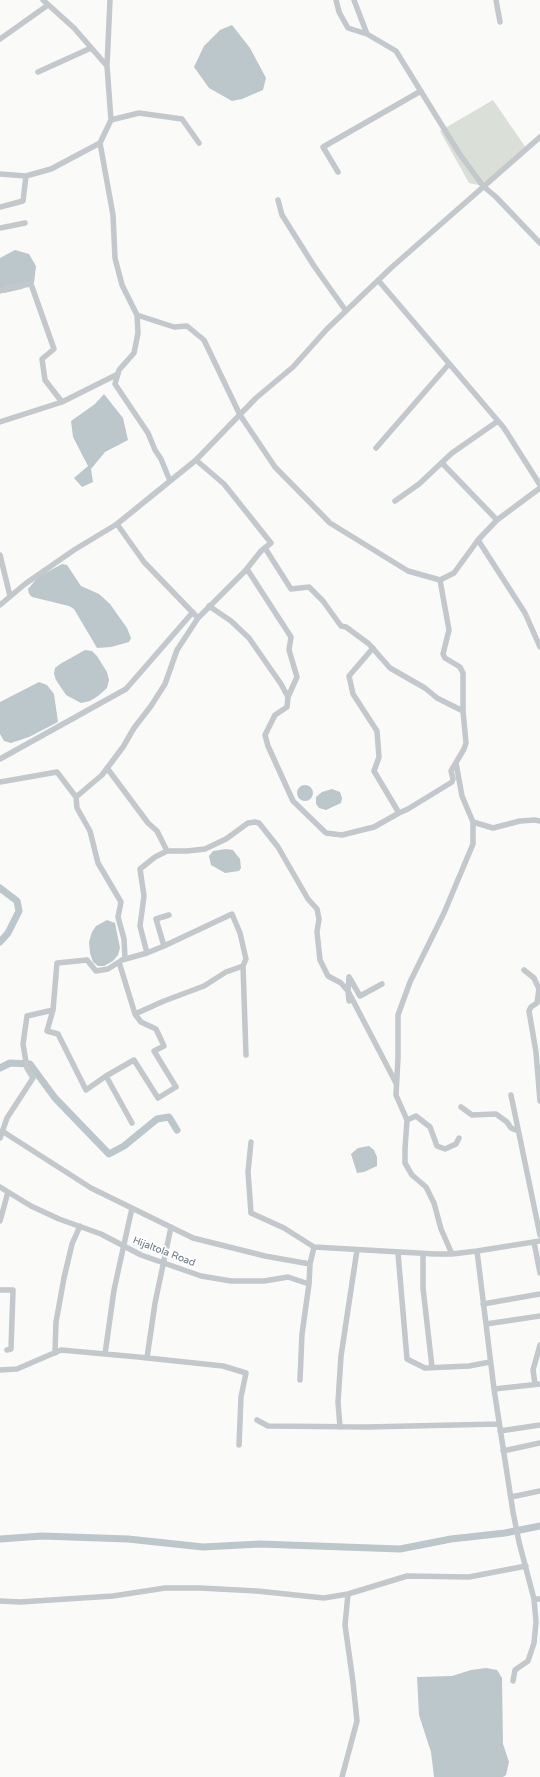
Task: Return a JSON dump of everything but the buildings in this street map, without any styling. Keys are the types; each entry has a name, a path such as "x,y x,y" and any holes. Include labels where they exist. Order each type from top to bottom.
{"street":[{"path":"43,0 74,28 107,66"},
{"path":"110,0 107,66 111,120 100,143 113,215 115,258 122,285 137,315 138,333 134,353 119,370 115,384 148,433 170,481"},
{"path":"336,0 339,12 348,28 367,34 396,51 459,153 483,186 496,197 540,243"},
{"path":"354,0 367,34"},
{"path":"496,0 500,22"},
{"path":"0,39 48,5"},
{"path":"38,72 91,48"},
{"path":"338,172 323,147 421,91"},
{"path":"111,120 139,113 182,119 199,143"},
{"path":"1,604 74,550 117,524 196,460 256,398 293,367 346,311 378,280 540,137"},
{"path":"0,174 26,176 51,169 100,143"},
{"path":"0,206 23,202 26,176"},
{"path":"278,200 282,215 314,266 346,311"},
{"path":"0,228 25,223"},
{"path":"137,315 174,327 187,326 204,340 240,415 275,467 330,523 408,571 440,580 454,573 478,540 497,520 540,487 498,420 378,280"},
{"path":"0,291 10,287 31,284 54,349 42,359 46,380 62,402"},
{"path":"376,448 449,364"},
{"path":"0,422 62,402 118,374"},
{"path":"395,501 419,484 452,453 498,420"},
{"path":"76,797 102,775 166,684 177,650 198,618 271,543 224,484 196,460"},
{"path":"442,463 497,520"},
{"path":"117,524 144,562 198,618"},
{"path":"478,540 525,612 540,647"},
{"path":"265,548 291,589 309,587 323,600 341,626 356,634 373,648 390,668 425,688 437,698 463,711"},
{"path":"0,556 10,596"},
{"path":"246,569 291,637 289,650 297,677 288,697 288,707 275,716 265,735 268,746 293,801 326,833 342,836 374,827 408,809 452,782 453,779 451,771 466,743 463,711 463,672 460,667 445,658 443,654 448,630 440,580"},
{"path":"0,596 1,604"},
{"path":"209,606 232,621 249,638 281,684 288,697"},
{"path":"0,759 126,689 193,612"},
{"path":"373,648 349,676 353,694 377,731 379,757 374,771 399,813"},
{"path":"452,1254 441,1229 434,1203 426,1187 412,1175 405,1163 404,1149 407,1120 396,1095 396,1083 398,1015 410,982 444,913 473,844 472,822 462,796 456,763"},
{"path":"107,768 148,823 157,831 167,851"},
{"path":"0,782 57,772 76,797 77,808 90,831 98,863 121,902 118,917 124,939 125,958"},
{"path":"472,822 493,828 520,821 540,821"},
{"path":"147,953 140,926 144,896 140,869 155,857 167,851 205,849 226,839 248,823 259,823 278,847 308,899 317,909 319,919 317,932 320,960 328,976 341,983 348,990 396,1083"},
{"path":"119,962 135,1014 141,1022 156,1029 164,1046 154,1051 176,1087 158,1098 134,1060 106,1076 86,1090 58,1034 47,1031 53,1010 57,963 87,960 96,971 108,969 125,958 147,953 232,914 240,933 246,959 243,966 246,1056"},
{"path":"164,946 156,919 169,915"},
{"path":"135,1014 204,986 226,972 243,966"},
{"path":"524,970 534,978 539,989 539,1003 531,1007 529,1011 536,1052 540,1101"},
{"path":"349,1001 349,977 360,996 382,984"},
{"path":"0,1138 7,1118 34,1078 27,1068 23,1044 27,1016 53,1010"},
{"path":"106,1076 132,1122"},
{"path":"511,1095 540,1235"},
{"path":"461,1107 472,1115 496,1114 511,1128 518,1131"},
{"path":"407,1120 416,1116 430,1128 438,1146 445,1149 456,1144 459,1138"},
{"path":"2,1131 91,1188 193,1238 265,1256 310,1264"},
{"path":"250,1142 248,1172 251,1213 284,1228 314,1247 398,1253 452,1254 537,1242 540,1273"},
{"name":"Hijaltola Road","path":"0,1187 31,1206 59,1219 101,1234 141,1255 201,1276 231,1281 264,1281 288,1277 309,1284"},
{"path":"0,1221 8,1192"},
{"path":"105,1354 114,1290 132,1208"},
{"path":"55,1353 56,1322 64,1278 72,1244 80,1226"},
{"path":"147,1358 155,1303 171,1227"},
{"path":"300,1380 302,1334 309,1284 310,1264 314,1247"},
{"path":"340,1426 338,1402 341,1356 358,1250"},
{"path":"477,1251 490,1362 513,1512 519,1542 537,1599 534,1643 528,1661 515,1670 512,1681"},
{"path":"398,1253 407,1359 424,1368 469,1366 490,1362"},
{"path":"422,1254 432,1368"},
{"path":"0,1290 13,1290 11,1349 8,1350"},
{"path":"483,1304 540,1294"},
{"path":"486,1324 540,1316"},
{"path":"494,1389 537,1384 533,1370 540,1345"},
{"path":"0,1370 17,1369 62,1350 224,1366 246,1373 241,1397 239,1445"},
{"path":"257,1420 268,1426 499,1424"},
{"path":"500,1431 540,1425"},
{"path":"503,1451 540,1443"},
{"path":"511,1497 540,1491"},
{"path":"0,1601 20,1602 113,1596 166,1588 200,1588 250,1591 324,1598 348,1594 407,1576 469,1577 526,1566"},
{"path":"342,1777 357,1721 345,1625 348,1594"}],"shaded area":[{"path":"232,25 250,48 266,78 263,90 242,99 232,101 209,88 194,67 204,46 220,30"},
{"path":"493,100 526,148 483,186 469,183 440,131"},
{"path":"15,250 29,254 36,266 34,283 22,289 4,293 0,292 0,258"},
{"path":"104,394 123,418 128,440 105,452 91,469 93,482 82,487 74,478 88,466 73,437 71,421 95,404"},
{"path":"62,564 67,565 81,586 99,594 110,604 127,628 131,638 129,642 111,647 97,648 74,609 69,606 32,597 29,594 28,589 38,577"},
{"path":"85,650 92,651 97,656 107,672 109,680 107,688 98,696 90,701 81,703 66,695 56,680 54,674 55,668 60,664"},
{"path":"39,682 47,685 54,694 58,722 29,737 11,743 4,741 0,734 0,702"},
{"path":"302,785 308,785 313,790 311,799 308,801 302,801 297,796 297,790"},
{"path":"332,789 340,792 342,798 341,803 326,810 319,808 316,804 316,797 322,792"},
{"path":"226,849 233,850 240,859 241,868 239,871 225,873 211,865 209,856 213,851"},
{"path":"107,920 115,923 120,948 118,955 113,961 104,966 98,966 93,962 89,942 92,932 96,926"},
{"path":"369,1146 374,1150 377,1157 377,1166 364,1172 357,1173 351,1154 358,1148"},
{"path":"486,1668 497,1670 502,1678 503,1744 509,1762 506,1775 503,1777 434,1777 431,1752 419,1715 417,1677 452,1676 471,1670"}],"waterway":[{"path":"0,888 17,901 19,911 8,933 0,942"},
{"path":"0,1068 10,1063 30,1064 55,1098 109,1154 124,1146 157,1119 169,1117 177,1130"},
{"path":"0,1539 42,1536 128,1539 203,1547 260,1544 400,1549 451,1539 505,1533 540,1526"}]}
